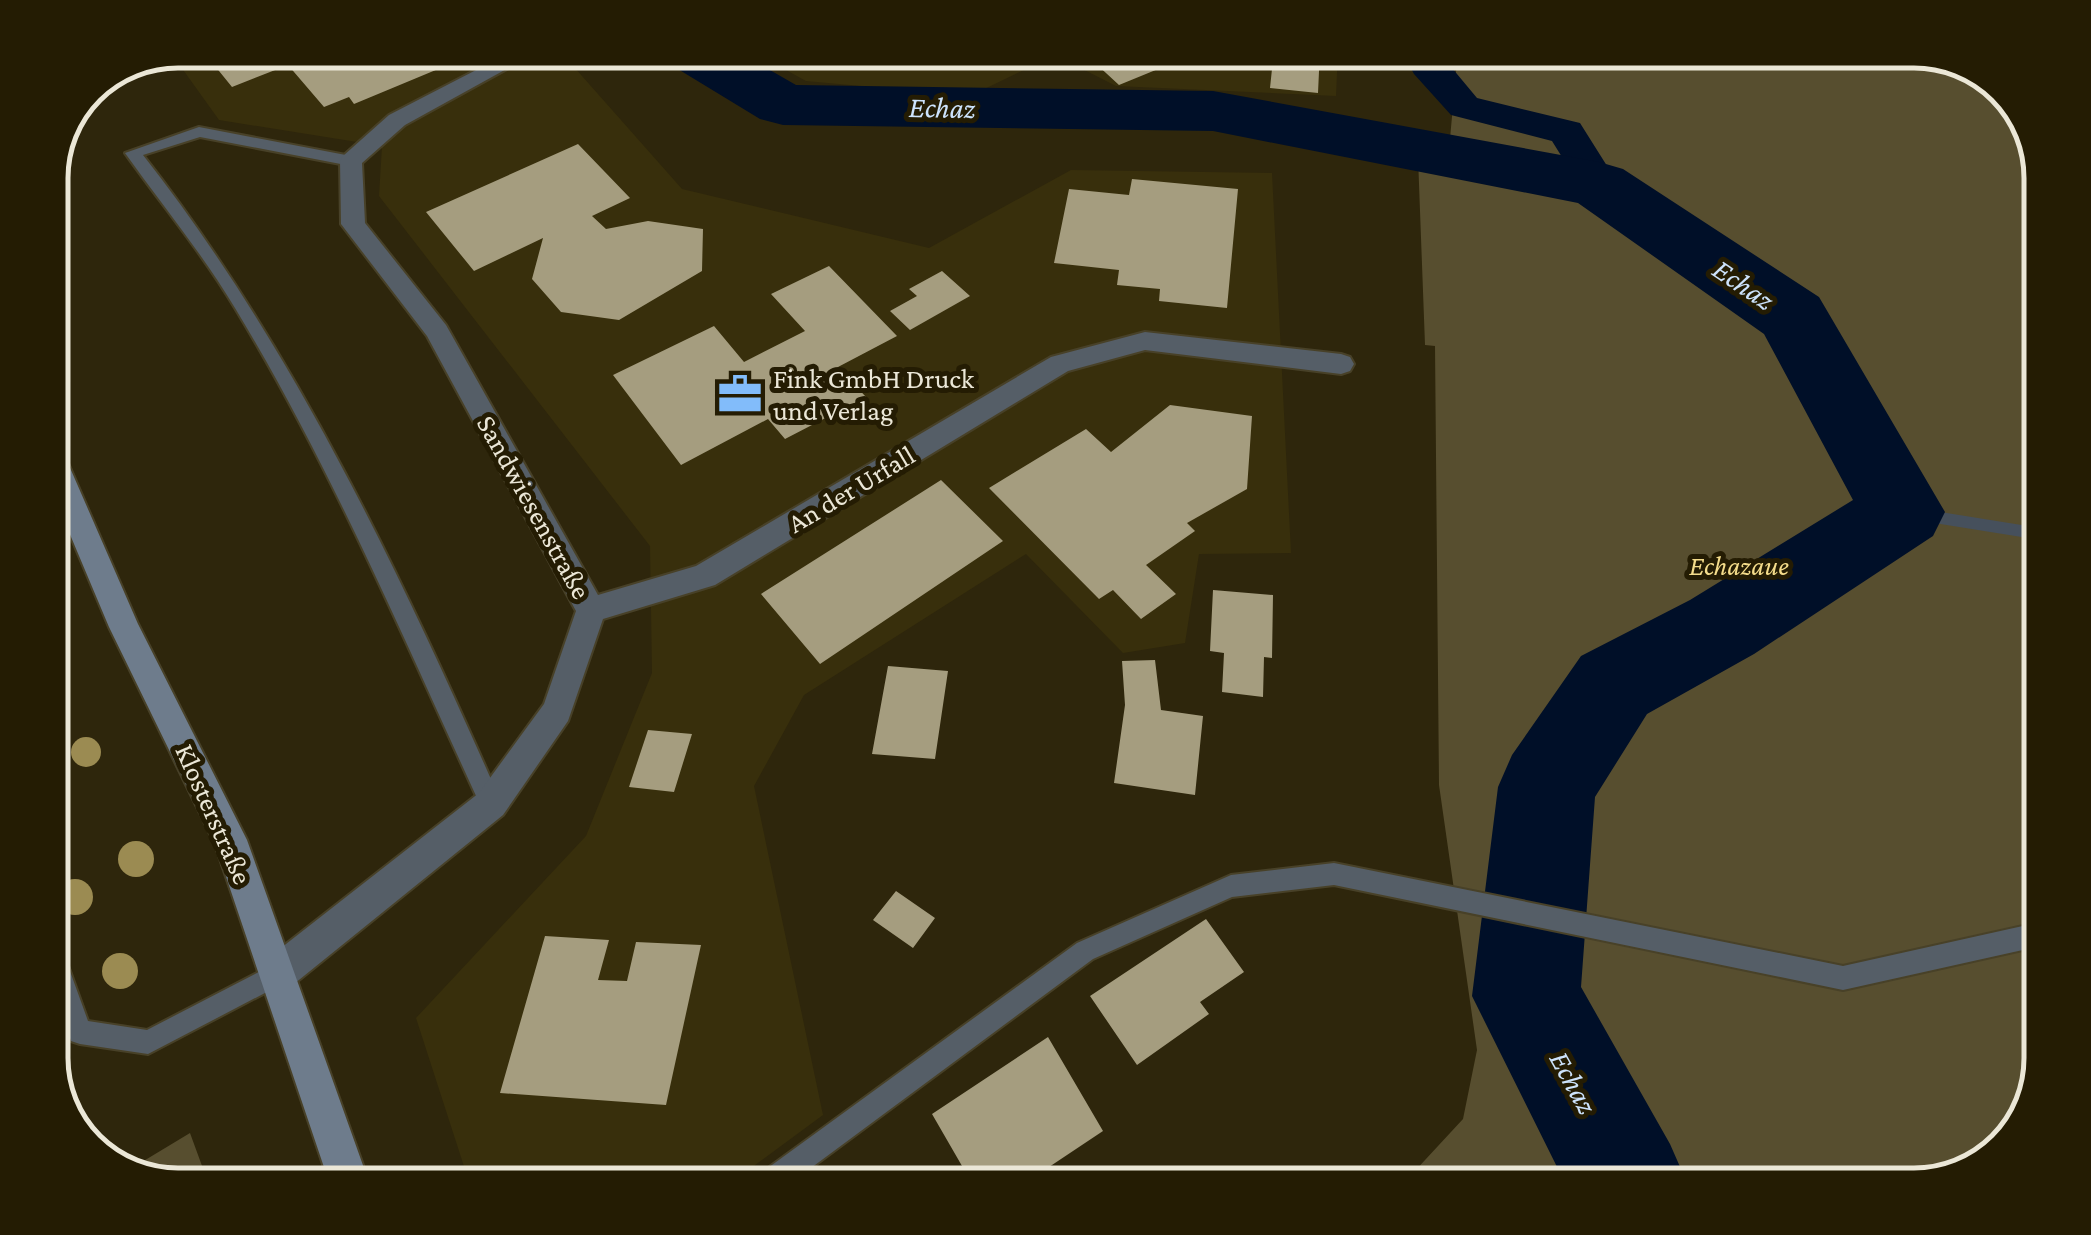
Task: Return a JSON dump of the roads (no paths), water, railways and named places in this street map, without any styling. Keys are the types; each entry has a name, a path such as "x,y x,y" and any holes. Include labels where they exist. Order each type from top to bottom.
{"main road":[{"name":"Klosterstraße","path":"68,496 124,628 216,807 344,1168"}],"street":[{"path":"351,161 396,120 496,68"},
{"name":"Sandwiesenstraße","path":"276,976 491,804 557,711 591,610 436,331 353,224 351,161"},
{"name":"An der Urfall","path":"591,610 705,576 1060,364 1145,340 1341,364"}],"lane":[{"path":"351,161 198,132 132,153 178,207 299,404 491,804"},
{"path":"789,1168 1086,951 1231,886 1334,874 1844,978 2024,938"},
{"path":"68,998 80,1032 148,1042 276,976"}],"waterway":[{"name":"Echaz","path":"720,68 783,105 1213,111 1599,185 1792,316 1903,512 1722,627 1614,685 1547,787 1526,996 1620,1168"},
{"path":"1429,68 1464,107 1566,132 1599,185"},
{"path":"1903,512 2023,531"}],"place":[{"name":"Fink GmbH Druck und Verlag","path":"740,394"}],"park label":[{"name":"Echazaue","path":"1739,565"}]}
